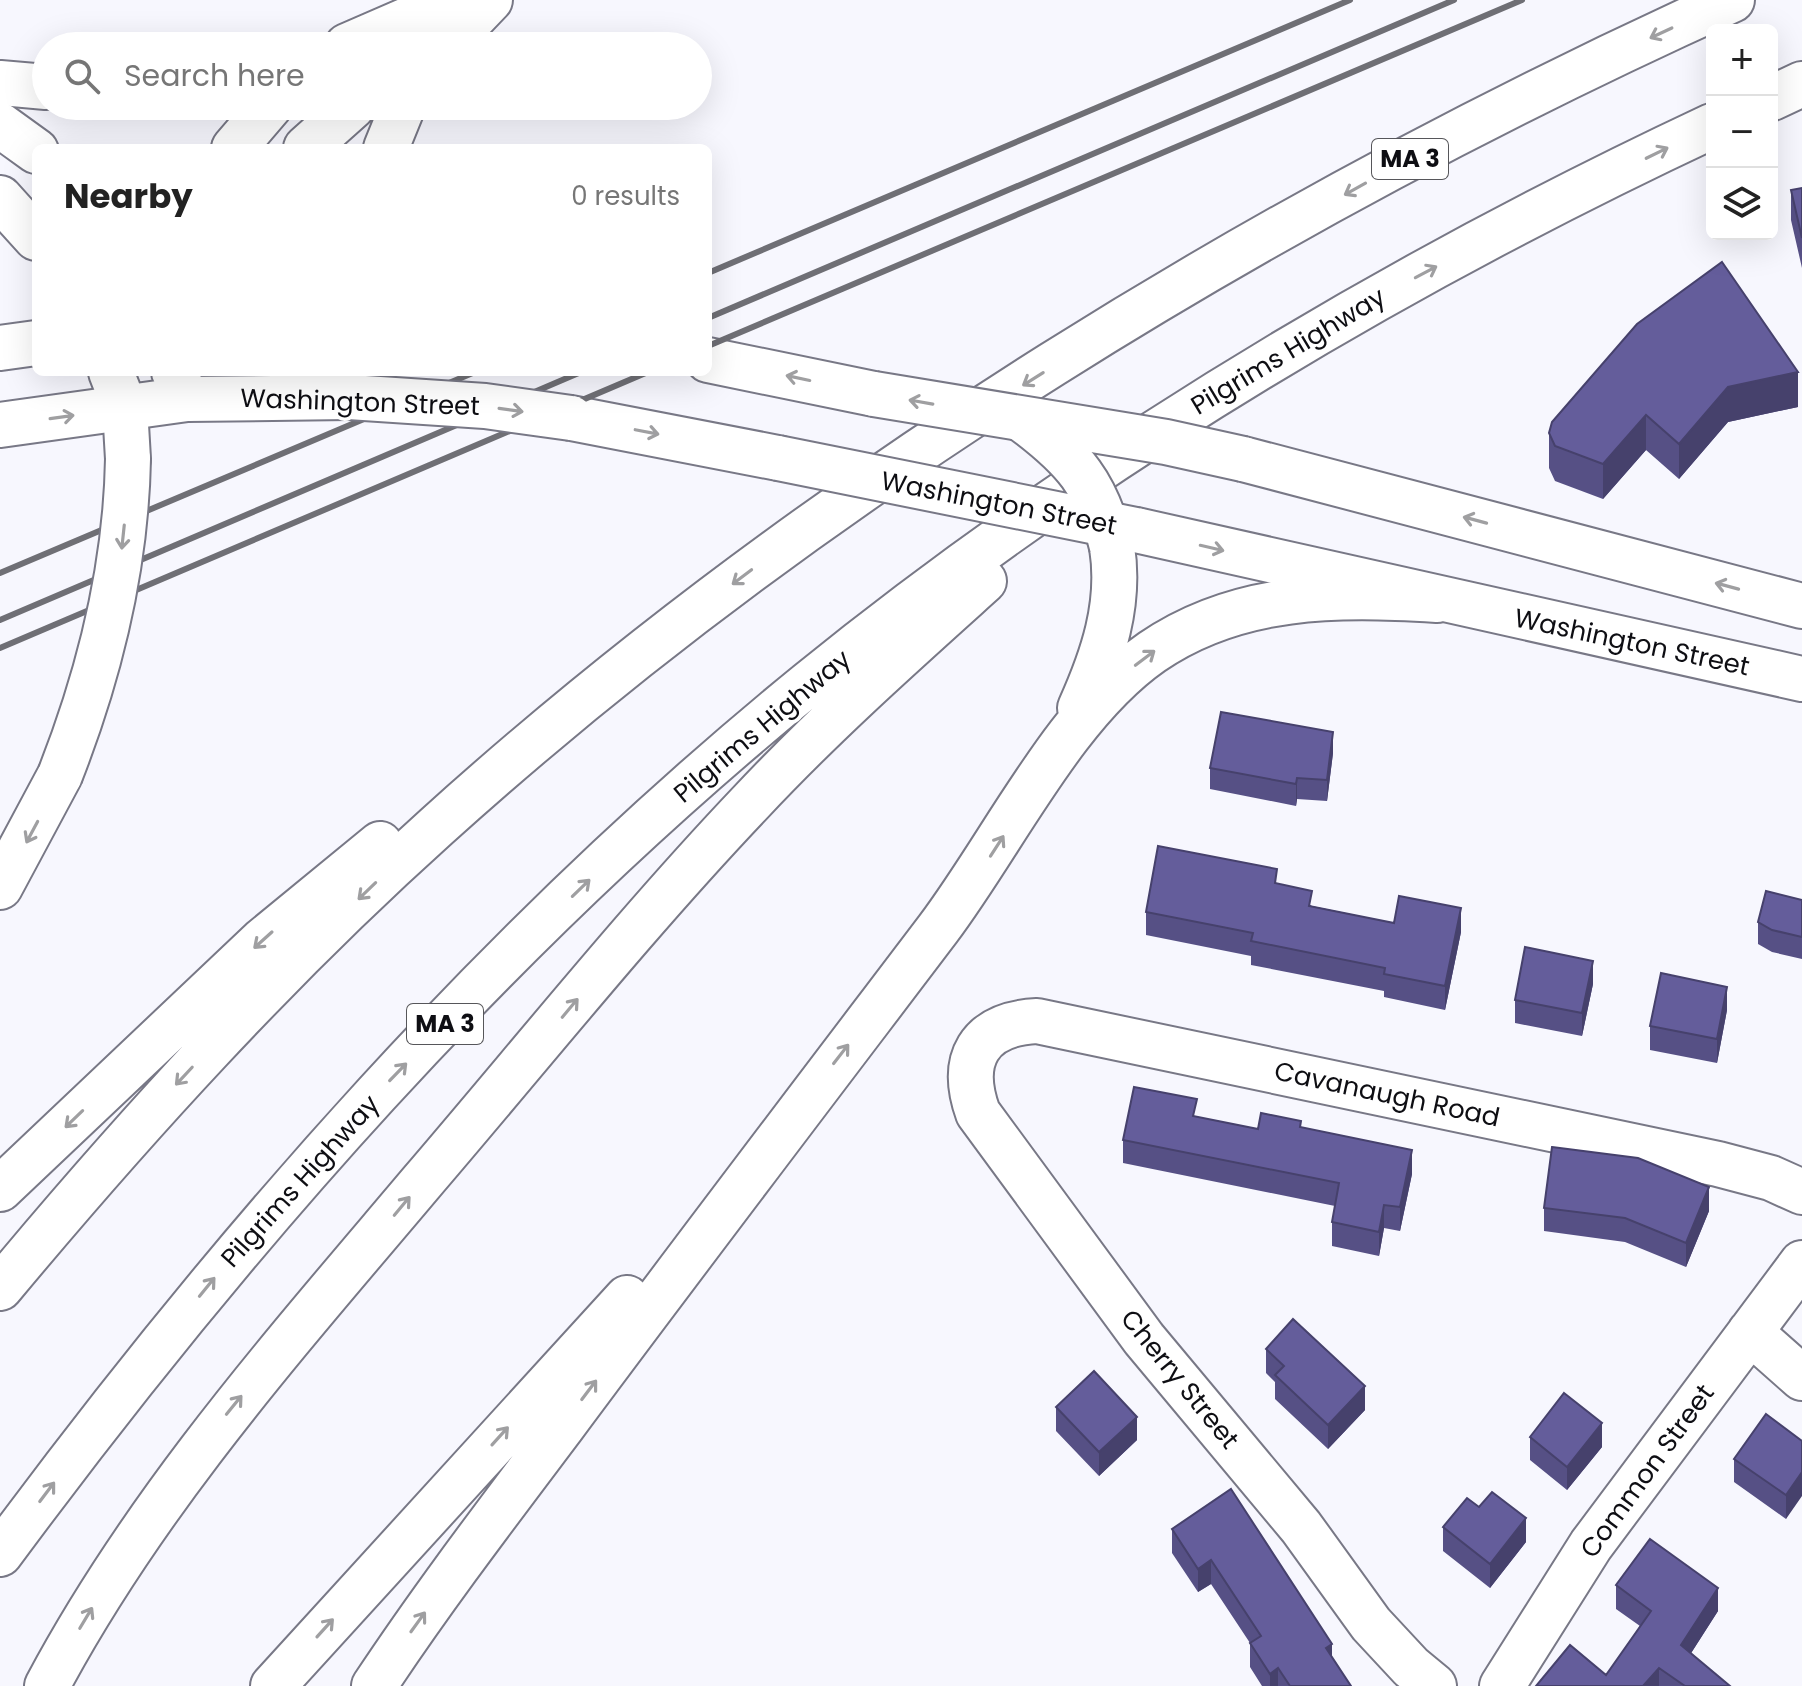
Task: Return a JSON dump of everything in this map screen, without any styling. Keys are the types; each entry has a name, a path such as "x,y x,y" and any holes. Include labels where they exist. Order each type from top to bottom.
{"main road":[{"path":"380,32 483,0"},
{"path":"448,32 490,0"},
{"path":"459,32 490,0"},
{"name":"MA 3","path":"0,1288 181,1078 283,972 437,826 616,675 857,494 1099,337 1409,160 1550,87 1732,0"},
{"path":"0,83 32,86"},
{"path":"1776,96 1802,84"},
{"path":"237,144 258,120"},
{"path":"310,144 337,120"},
{"path":"388,144 397,120"},
{"path":"0,125 32,148"},
{"name":"Pilgrims Highway","path":"0,1554 132,1380 278,1202 385,1085 565,903 683,792 804,687 973,557 1214,394 1391,290 1532,214 1706,129"},
{"path":"0,198 32,234"},
{"path":"0,348 32,344"},
{"path":"712,361 1023,420 1166,442 1243,459 1802,606"},
{"name":"Washington Street","path":"0,425 124,384 186,381 485,406 584,421 1802,679"},
{"path":"0,887 60,775 90,691 118,579 128,459 124,384"},
{"path":"1023,420 1078,467 1118,534 1109,633 1089,688 1055,757"},
{"path":"47,1686 109,1580 199,1449 661,901 750,802 831,721 1127,450"},
{"path":"374,1686 463,1560 792,1116 941,926 1055,757 1088,714 1129,670 1173,639 1220,617 1283,600 1316,597 1437,600"},
{"path":"0,1189 311,898 421,812 616,675"},
{"name":"Cavanaugh Road","path":"976,1050 987,1037 1003,1027 1037,1021 1718,1164 1771,1178 1802,1192"},
{"name":"Cherry Street","path":"976,1050 969,1081 978,1113 1144,1339 1301,1527 1371,1624 1411,1667 1434,1686"},
{"path":"273,1686 792,1116"},
{"name":"Common Street","path":"1502,1686 1591,1545 1802,1263"},
{"path":"1750,1332 1802,1378"}],"building":[{"path":"1802,188 1802,238 1791,190"},
{"path":"1722,262 1798,372 1728,387 1679,444 1646,415 1603,464 1555,446 1549,433 1552,422 1637,324"},
{"path":"1221,712 1333,732 1327,780 1297,778 1296,784 1210,768"},
{"path":"1158,846 1277,869 1275,883 1312,891 1309,906 1394,923 1399,896 1461,908 1445,986 1384,974 1385,968 1251,941 1253,933 1146,912"},
{"path":"1766,891 1802,900 1802,937 1772,930 1758,922"},
{"path":"1525,947 1593,961 1582,1013 1515,1000"},
{"path":"1661,973 1727,987 1717,1039 1650,1026"},
{"path":"1134,1087 1197,1099 1193,1116 1258,1129 1261,1113 1301,1121 1300,1127 1412,1150 1400,1207 1384,1205 1379,1232 1332,1222 1339,1183 1123,1140"},
{"path":"1552,1147 1638,1158 1709,1187 1686,1243 1625,1218 1544,1208"},
{"path":"1293,1319 1365,1386 1328,1425 1275,1375 1284,1366 1266,1349"},
{"path":"1094,1371 1137,1417 1099,1452 1056,1407"},
{"path":"1564,1393 1602,1423 1567,1467 1530,1437"},
{"path":"1766,1414 1802,1441 1802,1472 1786,1495 1734,1459"},
{"path":"1231,1489 1332,1644 1326,1648 1351,1686 1290,1686 1278,1668 1270,1674 1250,1643 1261,1636 1211,1560 1198,1569 1172,1529"},
{"path":"1492,1492 1526,1518 1490,1564 1443,1527 1467,1498 1479,1507"},
{"path":"1650,1539 1718,1588 1681,1645 1730,1686 1685,1686 1659,1668 1643,1686 1536,1686 1570,1645 1606,1675 1651,1611 1616,1585"}],"railway":[{"path":"712,271 1350,0"},
{"path":"712,316 1454,0"},
{"path":"712,344 1522,0"},
{"path":"0,573 466,376"},
{"path":"0,620 572,376"},
{"path":"0,648 639,376"}]}
